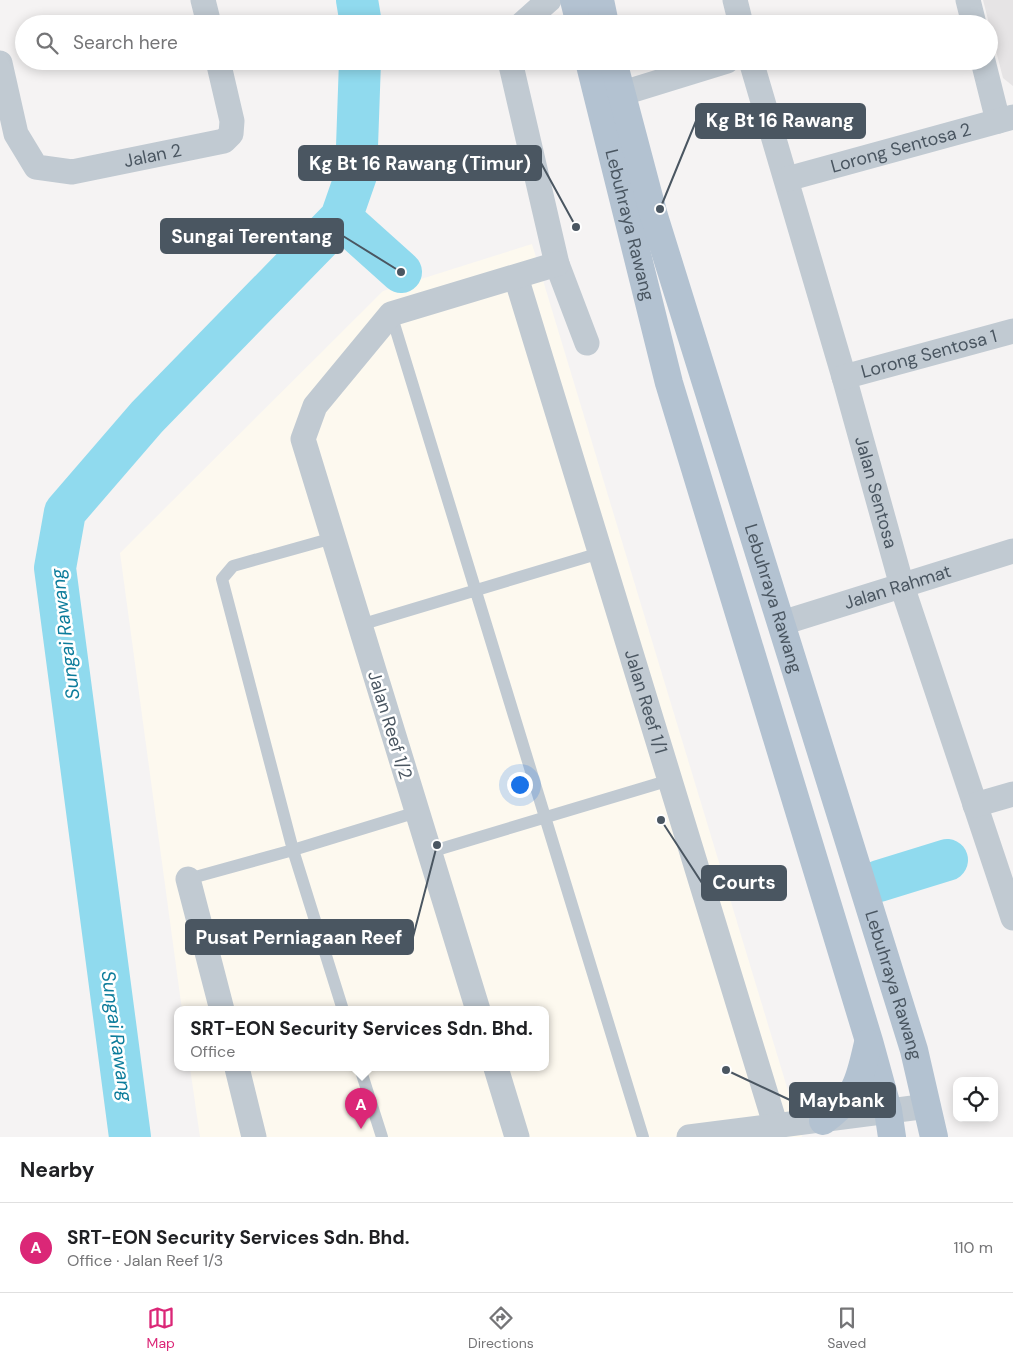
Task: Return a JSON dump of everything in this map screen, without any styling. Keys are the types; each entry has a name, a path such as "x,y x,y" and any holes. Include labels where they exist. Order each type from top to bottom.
{"main road":[{"path":"574,0 578,15"},
{"path":"600,0 603,15"},
{"name":"Lebuhraya Rawang","path":"591,70 669,383 869,1041 888,1110 892,1137"},
{"name":"Lebuhraya Rawang","path":"615,70 654,216 914,1050 934,1137"},
{"path":"823,1121 841,1108 853,1094 860,1078 869,1041"}],"street":[{"path":"204,0 207,15"},
{"path":"532,15 549,0"},
{"path":"735,0 739,15"},
{"path":"968,0 972,15"},
{"path":"0,63 8,138"},
{"name":"Jalan 2","path":"8,138 36,167 72,172 224,141 230,134 232,121 220,70"},
{"path":"512,70 557,264 587,343"},
{"path":"620,94 698,70"},
{"name":"Jalan Sentosa","path":"753,70 844,377 902,586 1013,918"},
{"path":"986,70 1005,119"},
{"name":"Lorong Sentosa 2","path":"786,179 1005,119"},
{"path":"391,314 557,264"},
{"name":"Jalan Reef 1/1","path":"516,277 776,1127"},
{"name":"Jalan Reef 1/2","path":"391,314 315,406 303,439 477,1006"},
{"name":"Lorong Sentosa 1","path":"844,377 1013,331"},
{"name":"Jalan Rahmat","path":"782,623 1013,551"},
{"path":"975,805 1013,794"},
{"path":"188,879 221,1006"},
{"path":"238,1071 254,1137"},
{"path":"497,1071 517,1137"},
{"path":"689,1137 928,1106"}],"lane":[{"path":"391,314 643,1137"},
{"path":"333,538 233,566 222,579 293,850 341,1006"},
{"path":"360,625 600,553"},
{"path":"430,852 670,780"},
{"path":"188,879 293,850 417,812"},
{"path":"361,1071 382,1137"}],"shaded area":[{"path":"983,0 1013,0 1013,86 1003,78 998,58 998,15 987,15"},
{"path":"532,244 802,1137 200,1137 190,1071 549,1071 549,1006 181,1006 120,553 383,291"}],"waterway":[{"name":"Sungai Rawang","path":"357,0 360,15"},
{"name":"Sungai Rawang","path":"130,1137 55,568 65,512 147,417 341,218 356,175 360,70"},
{"path":"341,218 401,272"},
{"path":"879,881 947,860"}],"place":[{"name":"Kg Bt 16 Rawang","path":"660,209"},
{"name":"Kg Bt 16 Rawang (Timur)","path":"576,227"},
{"name":"Sungai Terentang","path":"401,272"},
{"name":"Courts","path":"661,820"},
{"name":"Pusat Perniagaan Reef","path":"437,845"},
{"name":"Maybank","path":"726,1070"},
{"name":"SRT-EON Security Services Sdn. Bhd.","path":"361,1129"}]}
